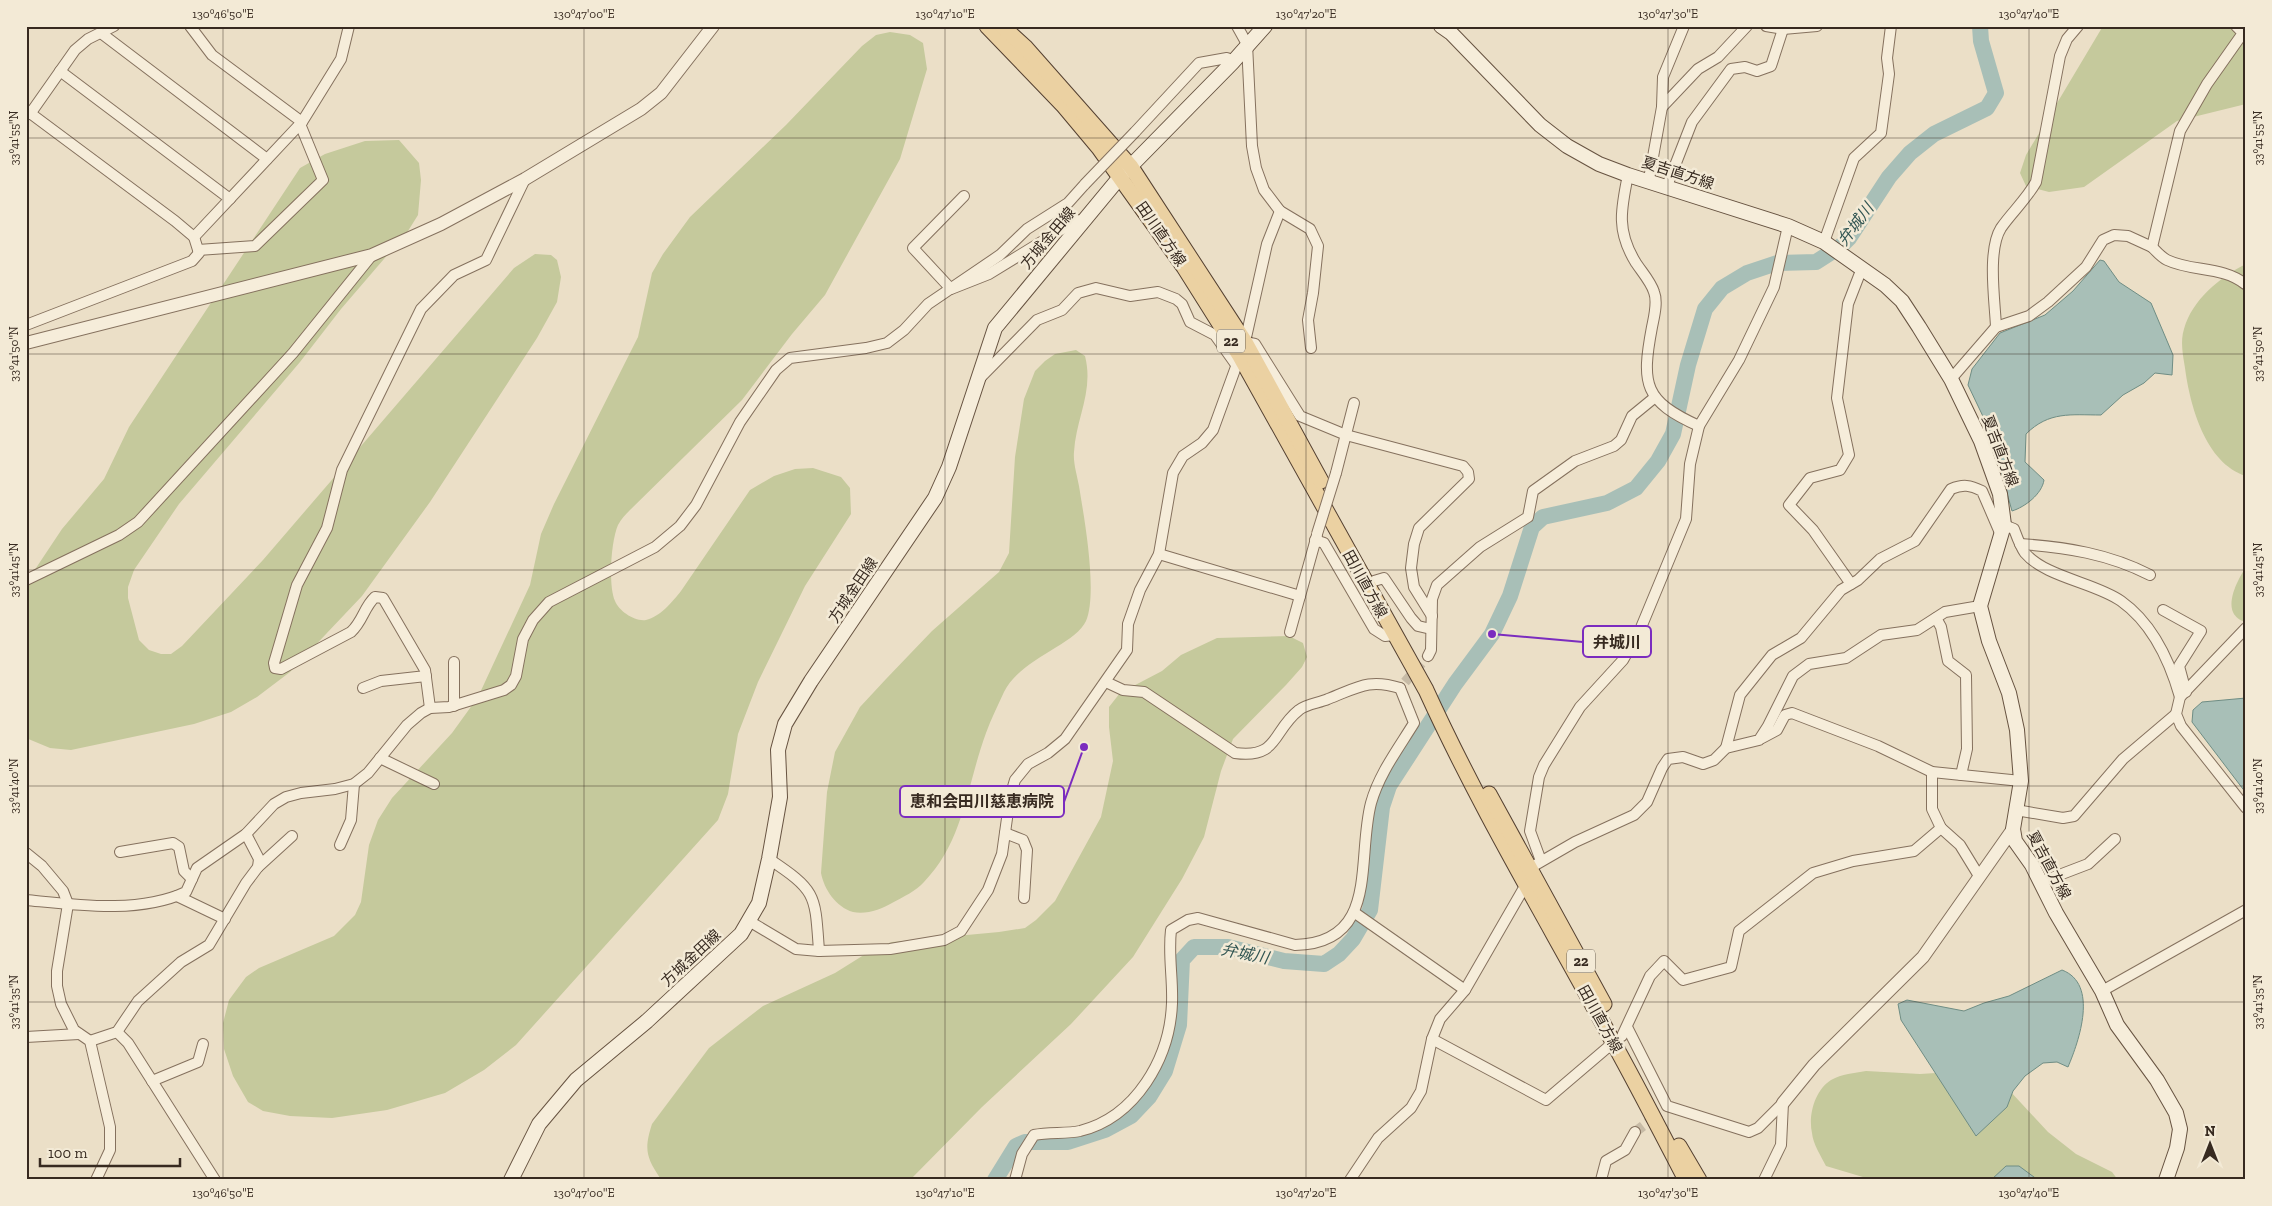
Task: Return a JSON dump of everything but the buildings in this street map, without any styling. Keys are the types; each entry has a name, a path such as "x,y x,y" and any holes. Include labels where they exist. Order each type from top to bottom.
{"main road":[{"name":"田川直方線","path":"987,26 1126,172"},
{"name":"田川直方線","path":"1002,26 1031,54 1126,172 1240,355 1374,581 1526,886 1621,1035 1699,1180"},
{"name":"方城金田線","path":"511,1180 539,1124 576,1080 647,1021 734,941 741,934 759,903 780,797 778,750 785,724 811,681 935,498 949,467 995,328 1126,172 1234,61 1264,26"},
{"name":"夏吉直方線","path":"1441,26 1451,33 1540,125 1567,146 1600,164 1788,226 1824,242 1856,264 1902,301 1951,379 1982,441 2000,494 2002,530 1980,606 1989,641 2009,693 2017,730 2021,781 2013,829 2015,841 2032,865 2056,913 2102,991 2117,1026 2157,1080 2176,1113 2180,1129 2177,1148 2166,1180"},
{"name":"田川直方線","path":"1240,355 1394,635 1429,689"},
{"name":"田川直方線","path":"1456,744 1536,865 1621,1035 1686,1180"}],"street":[{"path":"26,326 192,261 198,250 194,237 176,221 29,116 75,50 114,26"},
{"path":"190,26 212,55 301,123 323,180 254,246 198,250"},
{"path":"194,237 301,123 341,59 349,26"},
{"path":"26,343 372,254 440,224 524,179 607,130 661,93 713,26"},
{"path":"1238,26 1247,44 1252,146 1256,168 1264,190 1280,211 1310,230 1318,246 1314,293 1308,320 1311,348"},
{"path":"1649,179 1662,107 1663,77 1684,26"},
{"path":"1662,107 1698,69 1718,57 1747,26"},
{"path":"1766,26 1783,29 1817,26"},
{"path":"1824,242 1854,158 1881,134 1889,74 1887,58 1891,26"},
{"path":"1996,327 1994,252 2000,229 2027,198 2036,182 2060,56 2067,39 2078,26"},
{"path":"1667,186 1692,122 1731,69 1745,67 1757,71 1770,66 1783,29"},
{"path":"2152,247 2180,131 2241,29"},
{"path":"101,33 267,159"},
{"path":"26,900 68,904 134,904 177,896 186,892 197,868 246,834 274,804 286,797 335,790 354,784 368,773 407,725 430,708 454,706 504,690 511,685 516,676 523,639 533,620 549,602 655,547 680,526 696,505 740,422 776,370 790,358 866,348 887,343 904,330 928,304 1000,255 1028,229 1068,203 1198,63 1227,58 1234,61"},
{"path":"60,71 230,199"},
{"path":"1628,174 1620,210 1623,235 1628,249 1655,293 1647,376 1654,398 1664,408 1699,426"},
{"path":"430,708 425,670 383,598 375,597 370,602 360,623 351,632 281,669 276,668 274,663 297,585 327,528 342,470 421,309 454,275 486,260 524,179"},
{"path":"951,289 913,248 964,196"},
{"path":"748,921 796,949 819,951 890,949 944,940 961,931 988,890 1002,854 1010,797 1015,780 1028,764 1048,753 1065,739 1127,650 1128,624 1140,590 1159,554 1173,473 1183,456 1202,443 1213,430 1240,355 1267,244 1280,211"},
{"path":"951,289 989,274 1076,220 1084,222"},
{"path":"1536,865 1530,831 1539,777 1544,765 1580,706 1623,660 1640,630 1686,519 1690,464 1699,426 1739,360 1774,287 1788,226"},
{"path":"1951,379 1996,327 2029,316 2048,302 2086,267 2103,240 2114,235 2152,247 2166,260 2228,273 2245,284"},
{"path":"26,580 119,535 138,522 293,353 372,254"},
{"path":"1851,584 1813,530 1789,504 1810,478 1840,470 1849,455 1837,398 1848,304 1856,264"},
{"path":"978,380 1037,320 1062,310 1069,300 1078,293 1096,288 1130,296 1158,292 1176,299 1182,304 1190,322 1196,327 1215,335 1240,355"},
{"path":"1240,355 1256,344 1300,416 1346,435 1463,466 1468,472 1469,479 1420,528 1414,544 1411,568 1414,588 1432,616"},
{"path":"1428,656 1432,598 1437,585 1480,548 1528,518 1533,492 1575,461 1614,446 1621,440 1632,416 1654,398"},
{"path":"1290,632 1336,473 1354,403"},
{"path":"1350,1180 1378,1138 1411,1108 1421,1091 1432,1039 1440,1019 1465,990 1526,886 1536,865 1574,842 1634,815 1647,802 1668,759 1683,757 1703,764 1714,760 1726,748 1740,695 1772,655 1802,638 1841,590 1851,584 1880,558 1915,541 1951,489 1970,485 1982,490 2002,530 2014,529 2026,553 2038,563 2120,600 2143,621 2174,675 2183,695"},
{"path":"1316,537 1324,544 1374,629 1385,636 1394,635"},
{"path":"2020,544 2062,547 2097,554 2150,575"},
{"path":"1159,554 1300,596"},
{"path":"1374,581 1384,578 1418,626 1431,629"},
{"path":"1759,740 1793,676 1809,664 1846,658 1881,635 1917,630 1945,612 1980,606"},
{"path":"2163,610 2201,631 2179,666 2183,695"},
{"path":"1936,618 1941,627 1948,661 1966,675 1967,749 1961,775"},
{"path":"2016,810 2063,818 2074,816 2123,759 2176,714 2183,695 2246,628"},
{"path":"454,662 454,706"},
{"path":"363,688 381,681 426,676"},
{"path":"1015,1180 1022,1154 1034,1135 1079,1131 1110,1119 1136,1098 1152,1074 1164,1042 1172,1004 1169,960 1171,930 1188,920 1198,918 1295,945 1308,945 1325,942 1357,914 1371,804 1379,779 1414,723 1402,685 1384,683 1362,684 1300,709 1273,743 1260,754 1249,755 1235,753 1144,692 1123,690 1106,682"},
{"path":"1726,748 1759,740 1776,730 1785,715 1792,713 1878,746 1932,772 2021,781"},
{"path":"2176,714 2181,726 2246,808"},
{"path":"380,758 434,784"},
{"path":"1932,772 1932,809 1941,828 1960,845 1979,876"},
{"path":"340,845 350,820 354,784"},
{"path":"1432,1039 1546,1100 1621,1035 1650,976 1664,961 1683,980 1731,968 1739,931 1813,873 1853,861 1914,851 1941,828"},
{"path":"1663,1110 1749,1132 1758,1128 1783,1103 1814,1064 1923,957 2013,829"},
{"path":"1005,832 1023,840 1027,850 1024,898"},
{"path":"246,834 259,859 258,867"},
{"path":"90,1041 117,1032 138,1001 181,962 209,945 258,867 292,836"},
{"path":"2041,882 2088,864 2116,839"},
{"path":"120,852 173,843 179,847 184,872 192,879"},
{"path":"26,853 48,872 63,891 68,904 57,986 61,1004 74,1030 90,1041 110,1127 110,1150 96,1180"},
{"path":"768,859 800,880 811,894 816,918 819,951"},
{"path":"177,896 225,919"},
{"path":"2102,991 2246,910"},
{"path":"1357,914 1371,922 1465,990"},
{"path":"117,1032 128,1043 215,1180"},
{"path":"26,1038 79,1034"},
{"path":"152,1081 198,1062 202,1044"},
{"path":"1764,1180 1780,1144 1783,1103"},
{"path":"1601,1180 1606,1161 1625,1150 1635,1132"}],"green space":[{"path":"2103,26 2246,26 2246,104 2177,121 2084,187 2049,192 2026,186 2020,173 2026,155"},
{"path":"890,32 910,35 923,43 927,69 900,159 825,295 792,334 742,400 627,513 619,523 616,532 612,552 611,574 615,601 628,615 646,620 661,612 681,591 750,490 774,476 795,469 813,468 841,477 850,488 851,514 805,586 758,682 738,734 728,794 718,820 516,1045 484,1070 445,1093 387,1110 332,1118 290,1116 263,1111 248,1102 233,1076 224,1049 223,1023 229,1000 246,977 259,968 334,936 355,915 361,902 369,845 378,820 392,798 452,733 478,697 530,585 541,534 554,504 638,337 652,273 663,254 690,217 786,125 862,46 876,35"},
{"path":"399,140 419,163 421,180 418,215 408,231 341,309 300,362 179,504 134,570 128,587 128,598 139,640 149,650 161,654 171,654 182,646 263,560 514,268 535,254 551,255 557,260 561,277 557,302 537,338 430,502 362,596 290,672 257,697 231,712 194,724 71,750 50,748 26,738 26,583 62,529 104,479 129,427 300,168 325,154 365,141"},
{"path":"2246,264 2246,476 2232,469 2220,459 2202,431 2187,383 2182,343 2188,318 2200,299 2226,276"},
{"path":"1076,350 1085,356 1087,369 1086,393 1075,440 1074,456 1089,555 1091,592 1086,621 1080,630 1071,637 1022,670 1004,692 986,733 963,811 948,849 924,882 909,894 874,911 863,913 847,910 832,897 821,873 827,792 835,752 860,707 932,631 999,572 1009,553 1015,457 1024,399 1035,371 1045,361 1055,354"},
{"path":"2246,567 2246,622 2233,613 2231,605 2234,589"},
{"path":"1289,636 1303,643 1307,657 1302,667 1286,685 1233,739 1221,771 1204,837 1182,879 1133,957 1071,1024 982,1107 910,1180 663,1180 660,1178 649,1158 647,1147 652,1124 709,1048 763,1006 835,973 875,948 892,942 1025,928 1055,901 1101,817 1113,761 1109,707 1120,693 1162,671 1181,655 1217,638"},
{"path":"1866,1071 1920,1074 1952,1072 2009,1090 2048,1132 2076,1154 2112,1172 2118,1180 1873,1180 1826,1166 1814,1141 1811,1126 1812,1111 1817,1096 1825,1084 1831,1080 1844,1075"}],"water":[{"path":"2100,260 2104,261 2119,282 2151,303 2173,355 2172,375 2155,373 2144,383 2123,395 2101,415 2052,418 2043,421 2026,434 2025,462 2044,480 2040,490 2032,499 2012,511 1989,429 1968,385 1972,369 2000,333 2045,315 2073,291"},
{"path":"2246,698 2246,793 2192,722 2193,710 2202,702"},
{"path":"2062,970 2073,977 2080,987 2083,1000 2081,1029 2068,1067 2057,1062 2043,1063 2025,1076 2013,1091 2007,1107 1976,1136 1901,1020 1898,1004 1907,1000 1964,1011 2009,996"},
{"path":"2006,1166 2019,1166 2038,1180 1991,1180"}],"waterway":[{"name":"弁城川","path":"995,1180 1016,1146 1025,1142 1068,1142 1105,1130 1131,1116 1149,1097 1165,1071 1179,1025 1182,960 1194,947 1228,947 1284,961 1324,964 1339,954 1353,939 1370,910 1382,807 1389,786 1455,684 1492,634 1510,596 1532,527 1543,517 1607,503 1636,488 1658,461 1673,434 1688,365 1705,309 1722,288 1747,273 1777,263 1816,262 1841,246 1849,238 1889,177 1910,153 1934,134 1987,108 1996,93 1981,41 1980,26"}],"tunnel":[{"path":"1405,682 1428,656"},
{"path":"1635,1132 1660,1113"}],"place":[{"name":"弁城川","path":"1492,634"},
{"name":"恵和会田川慈恵病院","path":"1084,747"}]}
